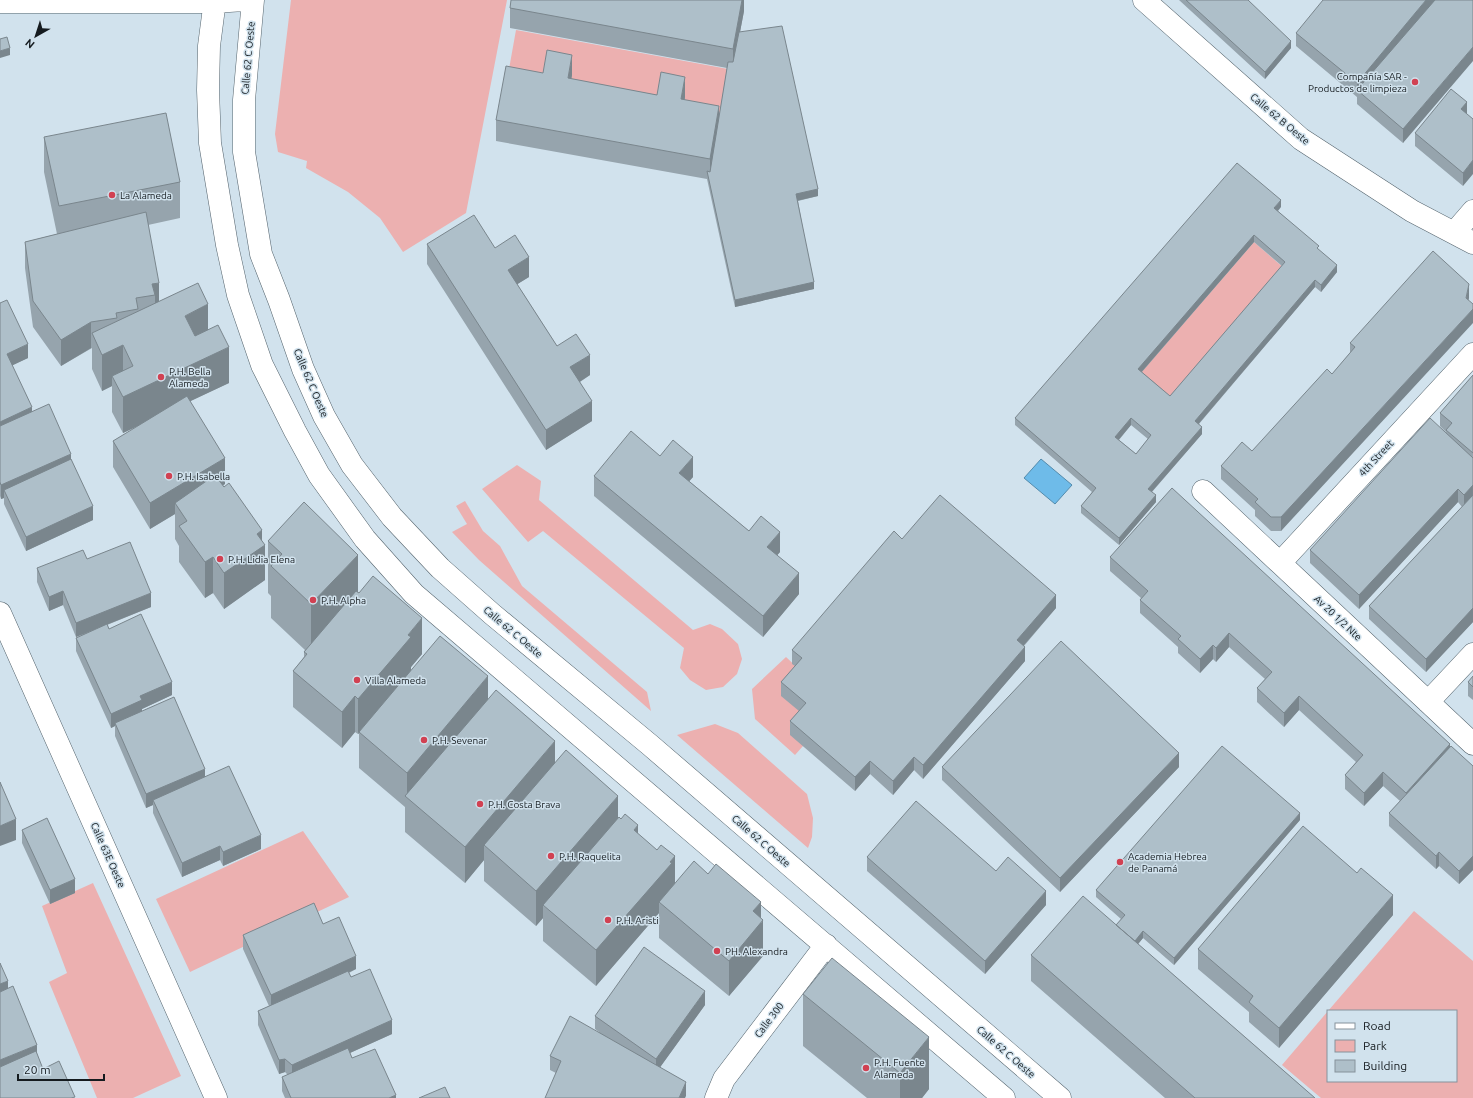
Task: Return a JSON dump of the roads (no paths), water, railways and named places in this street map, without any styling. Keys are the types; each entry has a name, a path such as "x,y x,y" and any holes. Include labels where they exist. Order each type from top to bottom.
{"street":[{"path":"0,2 244,0"},
{"name":"Calle 62 C Oeste","path":"253,0 244,100 244,152 261,254 303,369 324,416 352,464 392,517 440,568 492,614 650,745 1060,1098"},
{"name":"Calle 62 B Oeste","path":"1144,0 1301,139 1412,211 1464,238"},
{"path":"215,1 209,46 208,90 210,143 227,245 238,295 262,365 295,432 319,475 365,539 414,594 1004,1098"},
{"path":"1464,238 1473,211"},
{"name":"4th Street","path":"1280,563 1473,354"},
{"name":"Av 20 1/2 Nte","path":"1203,491 1473,744"},
{"path":"365,539 392,517"},
{"name":"Calle 63E Oeste","path":"0,613 216,1098"},
{"path":"1428,702 1473,654"},
{"name":"Calle 300","path":"716,1098 724,1079 826,945"}],"water":[{"path":"1041,459 1072,485 1055,504 1024,478"}],"place":[{"name":"Compañía SAR - Productos de limpieza","path":"1415,82"},
{"name":"La Alameda","path":"112,195"},
{"name":"P.H. Bella Alameda","path":"161,377"},
{"name":"P.H. Isabella","path":"169,476"},
{"name":"P.H. Lidia Elena","path":"220,559"},
{"name":"P.H. Alpha","path":"313,600"},
{"name":"Villa Alameda","path":"357,680"},
{"name":"P.H. Sevenar","path":"424,740"},
{"name":"P.H. Costa Brava","path":"480,804"},
{"name":"P.H. Raquelita","path":"551,856"},
{"name":"Academia Hebrea de Panamá","path":"1120,862"},
{"name":"P.H. Aristi","path":"608,920"},
{"name":"PH. Alexandra","path":"717,951"},
{"name":"P.H. Fuente Alameda","path":"866,1068"}]}
